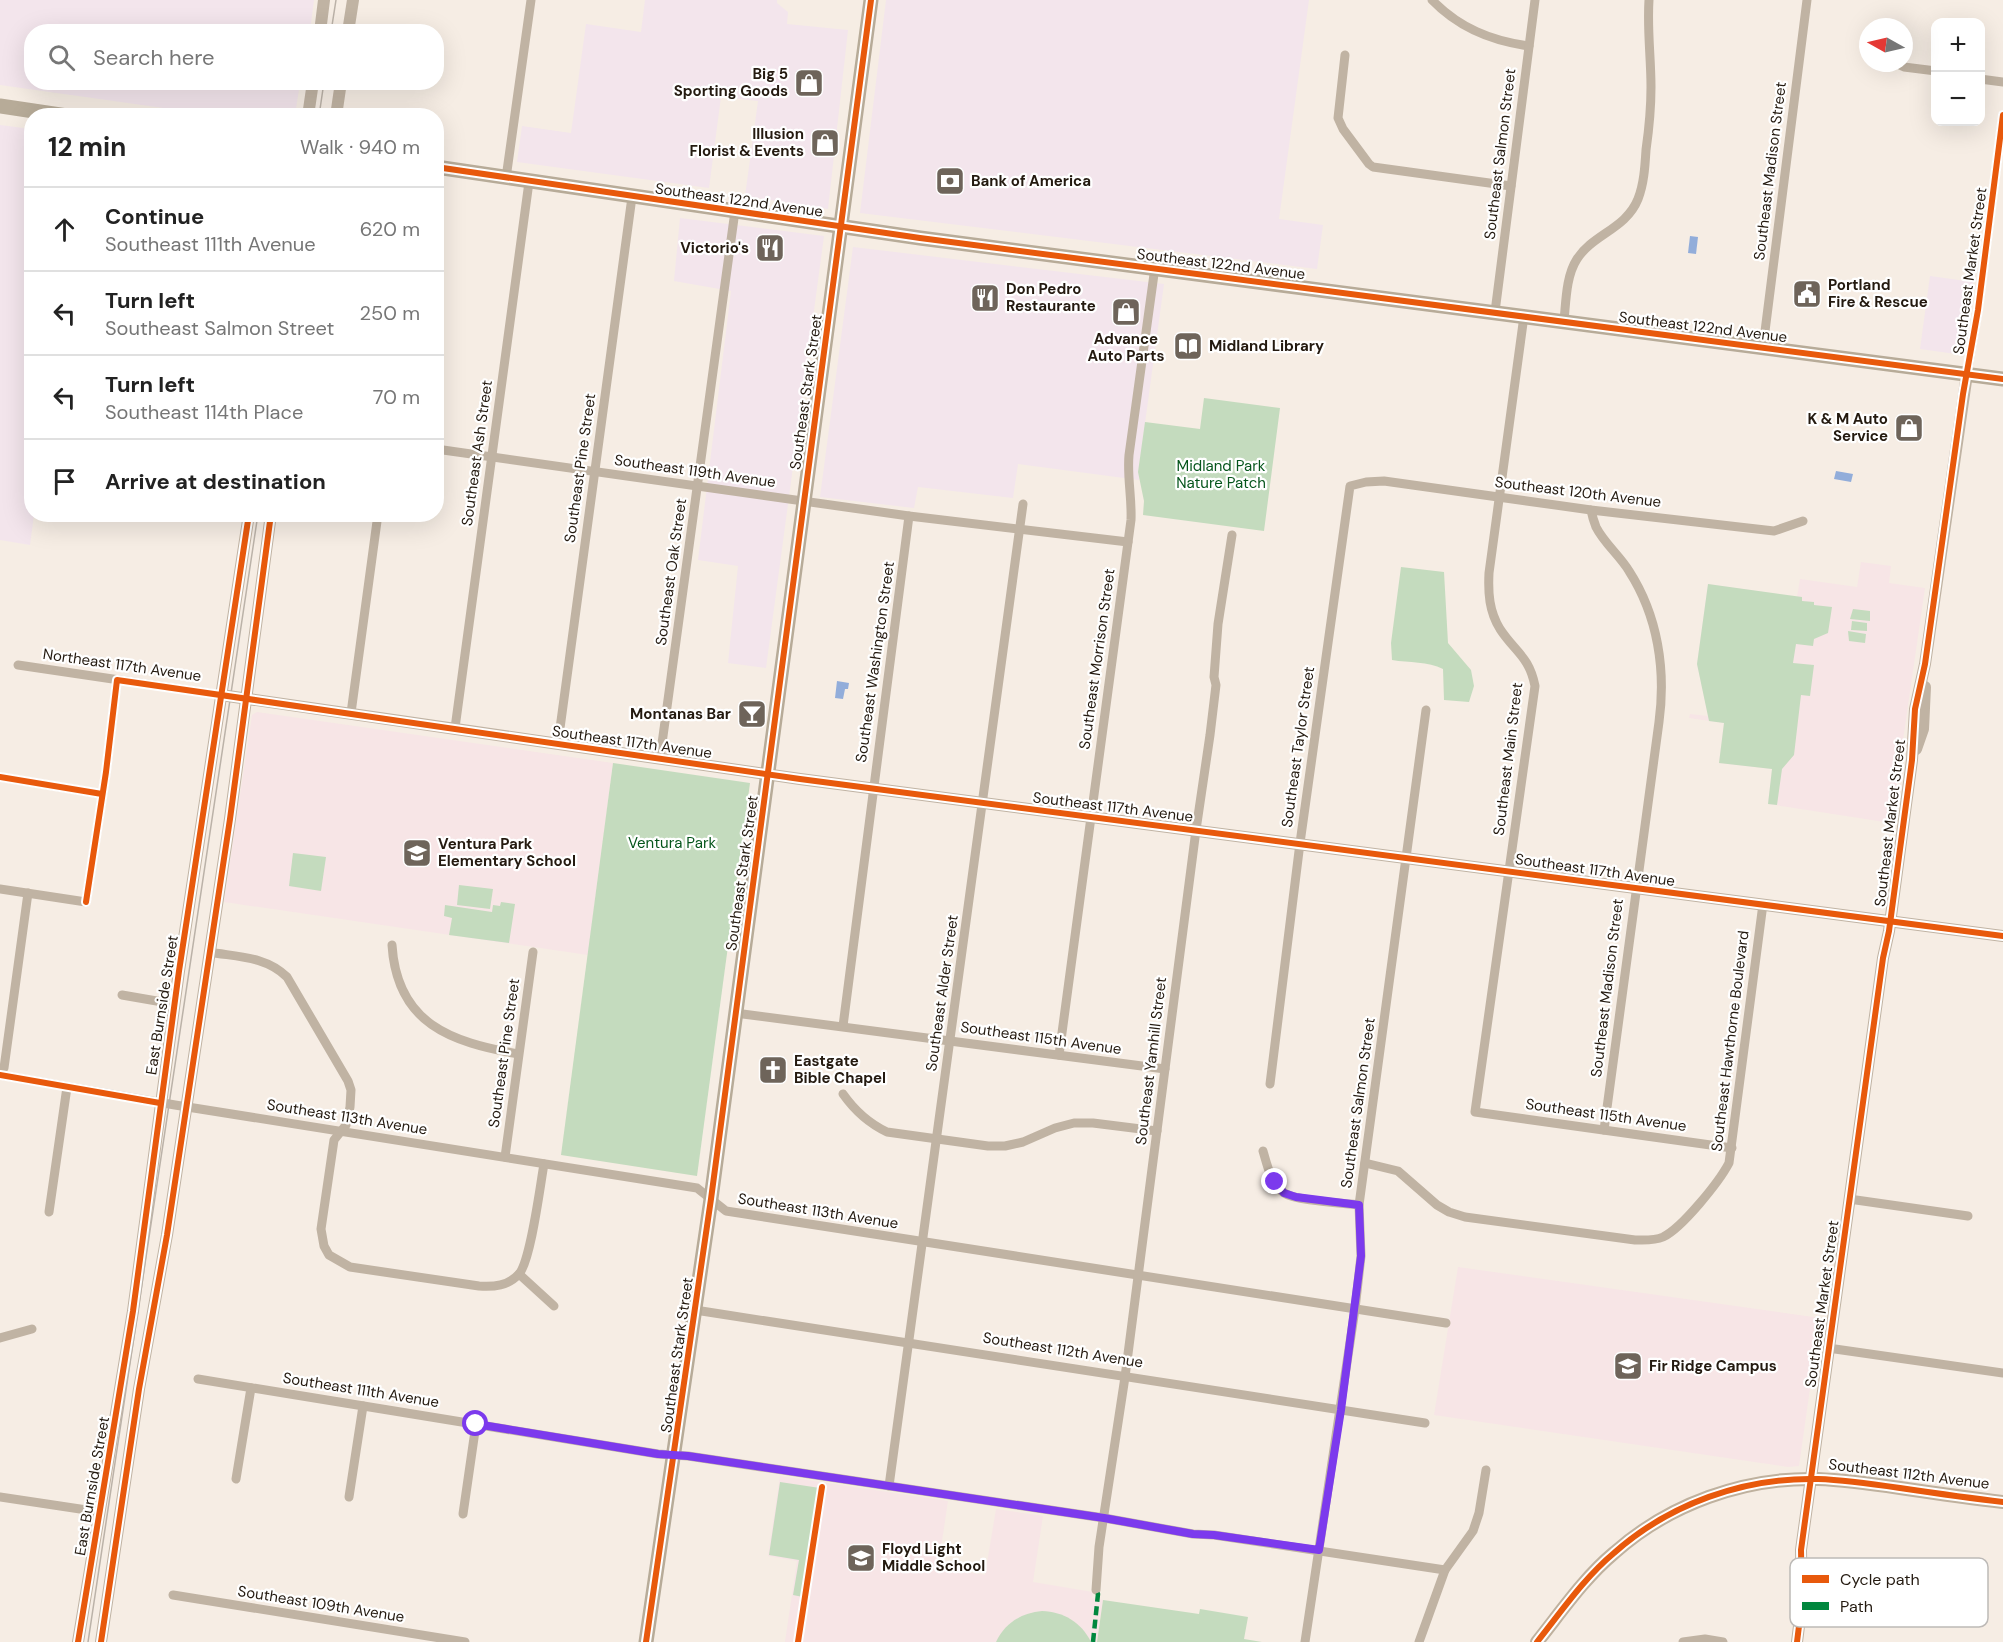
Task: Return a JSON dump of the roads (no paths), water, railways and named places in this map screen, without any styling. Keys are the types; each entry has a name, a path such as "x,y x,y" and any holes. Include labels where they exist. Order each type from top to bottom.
{"main road":[{"name":"Southeast Stark Street","path":"646,1642 711,1199 871,0"},
{"path":"0,106 24,110"},
{"name":"Southeast 122nd Avenue","path":"444,168 841,226 2003,379"},
{"name":"Southeast 112th Avenue","path":"1537,1642 1597,1568 1630,1539 1689,1504 1742,1488 1777,1481 1811,1479 1869,1484 2003,1502"}],"street":[{"path":"321,24 324,0"},
{"path":"349,24 353,0"},
{"path":"506,178 531,0"},
{"path":"1432,0 1453,19 1476,32 1495,40 1529,46"},
{"name":"Southeast Salmon Street","path":"1495,312 1535,0"},
{"path":"1564,321 1569,280 1577,258 1585,249 1627,218 1639,195 1644,173 1650,117 1649,0"},
{"name":"Southeast Madison Street","path":"1763,347 1807,0"},
{"path":"1345,55 1338,117 1343,129 1369,164 1373,167 1511,186"},
{"path":"1913,68 1931,70"},
{"path":"1985,80 2003,82"},
{"path":"309,108 312,90"},
{"path":"337,108 340,90"},
{"name":"Southeast Market Street","path":"1800,1558 1912,760 1923,729 1925,664 1978,310 2003,115"},
{"name":"Southeast Ash Street","path":"455,728 529,182"},
{"name":"Southeast Pine Street","path":"558,743 632,197"},
{"name":"Southeast Oak Street","path":"660,758 735,211"},
{"name":"Southeast Morrison Street","path":"1059,1055 1132,510 1127,473 1155,267"},
{"name":"Southeast Main Street","path":"1475,1112 1535,686 1529,664 1500,629 1488,594 1524,316"},
{"name":"Southeast 119th Avenue","path":"444,450 804,502 1128,542"},
{"name":"Southeast 120th Avenue","path":"1350,486 1384,481 1591,510 1774,531 1803,521"},
{"name":"Southeast Taylor Street","path":"1270,1084 1300,843 1350,486"},
{"name":"Southeast Alder Street","path":"889,1486 1023,504"},
{"name":"Southeast Madison Street","path":"1591,510 1596,527 1640,589 1655,633 1662,684 1604,1130"},
{"name":"Southeast Washington Street","path":"843,1026 909,516"},
{"name":"East Burnside Street","path":"78,1642 144,1233 174,1004 248,522"},
{"name":"East Burnside Street","path":"101,1642 139,1389 167,1235 270,522"},
{"path":"351,713 377,522"},
{"name":"Southeast Yamhill Street","path":"1096,1590 1099,1547 1139,1276 1216,685 1214,677 1218,624 1232,535"},
{"name":"Northeast 117th Avenue","path":"18,665 221,695"},
{"path":"0,889 86,902 117,680"},
{"name":"Southeast 117th Avenue","path":"221,695 767,774 2003,936"},
{"name":"Southeast Salmon Street","path":"1305,1642 1341,1410 1361,1256 1359,1205 1426,710"},
{"path":"0,777 102,794"},
{"path":"0,1074 4,1068 28,893"},
{"name":"Southeast Hawthorne Boulevard","path":"1365,1163 1398,1171 1437,1205 1465,1217 1635,1240 1661,1238 1671,1232 1700,1203 1730,1163 1763,904"},
{"path":"392,945 395,970 404,992 414,1008 434,1028 465,1042 519,1054"},
{"name":"Southeast Pine Street","path":"505,1158 532,951"},
{"path":"209,952 260,960 271,964 287,977 348,1081 351,1090 350,1107 346,1125 334,1140 321,1229 324,1246 329,1255 337,1261 350,1267 487,1287 495,1287 512,1280 525,1265 544,1164"},
{"path":"122,995 174,1004"},
{"name":"Southeast 115th Avenue","path":"735,1013 1165,1070"},
{"name":"Southeast 113th Avenue","path":"0,1074 185,1107 697,1188 724,1211 1446,1323"},
{"path":"50,1212 67,1087"},
{"path":"843,1094 854,1109 873,1126 900,1135 937,1140 1005,1146 1023,1142 1055,1128 1074,1123 1093,1123 1157,1131"},
{"name":"Southeast 115th Avenue","path":"1475,1112 1732,1148"},
{"path":"1263,1151 1272,1176 1284,1193 1296,1197 1359,1205"},
{"path":"1849,1199 1968,1216"},
{"path":"519,1274 554,1306"},
{"name":"Southeast 112th Avenue","path":"695,1310 1425,1424"},
{"path":"0,1338 32,1329"},
{"path":"1828,1348 2003,1373"},
{"name":"Southeast 111th Avenue","path":"198,1379 674,1455 1445,1570"},
{"path":"236,1479 251,1388"},
{"path":"349,1497 363,1406"},
{"path":"463,1514 476,1424"},
{"path":"1419,1642 1445,1570 1473,1532 1479,1513 1486,1470"},
{"path":"0,1497 100,1512"},
{"name":"Southeast 109th Avenue","path":"173,1595 465,1642"},
{"name":"Southeast Market Street","path":"1797,1642 1799,1627"},
{"path":"1683,1642 1705,1639 1723,1642"}],"water":[{"path":"1690,236 1698,237 1696,254 1688,253"},
{"path":"1836,471 1853,474 1851,482 1834,479"},
{"path":"837,681 849,683 843,699 835,698"}],"tram line":[{"path":"332,24 336,0"},
{"path":"320,108 323,90"},
{"path":"88,1642 257,522"}],"place":[{"name":"Big 5 Sporting Goods","path":"809,83"},
{"name":"Illusion Florist & Events","path":"825,143"},
{"name":"Bank of America","path":"950,181"},
{"name":"Victorio's","path":"770,248"},
{"name":"Portland Fire & Rescue","path":"1807,294"},
{"name":"Don Pedro Restaurante","path":"985,298"},
{"name":"Advance Auto Parts","path":"1126,312"},
{"name":"Midland Library","path":"1188,346"},
{"name":"K & M Auto Service","path":"1909,428"},
{"name":"Montanas Bar","path":"752,714"},
{"name":"Ventura Park Elementary School","path":"417,853"},
{"name":"Eastgate Bible Chapel","path":"773,1070"},
{"name":"Fir Ridge Campus","path":"1628,1366"},
{"name":"Floyd Light Middle School","path":"861,1558"}],"park label":[{"name":"Midland Park Nature Patch","path":"1221,474"},
{"name":"Ventura Park","path":"672,843"}]}
